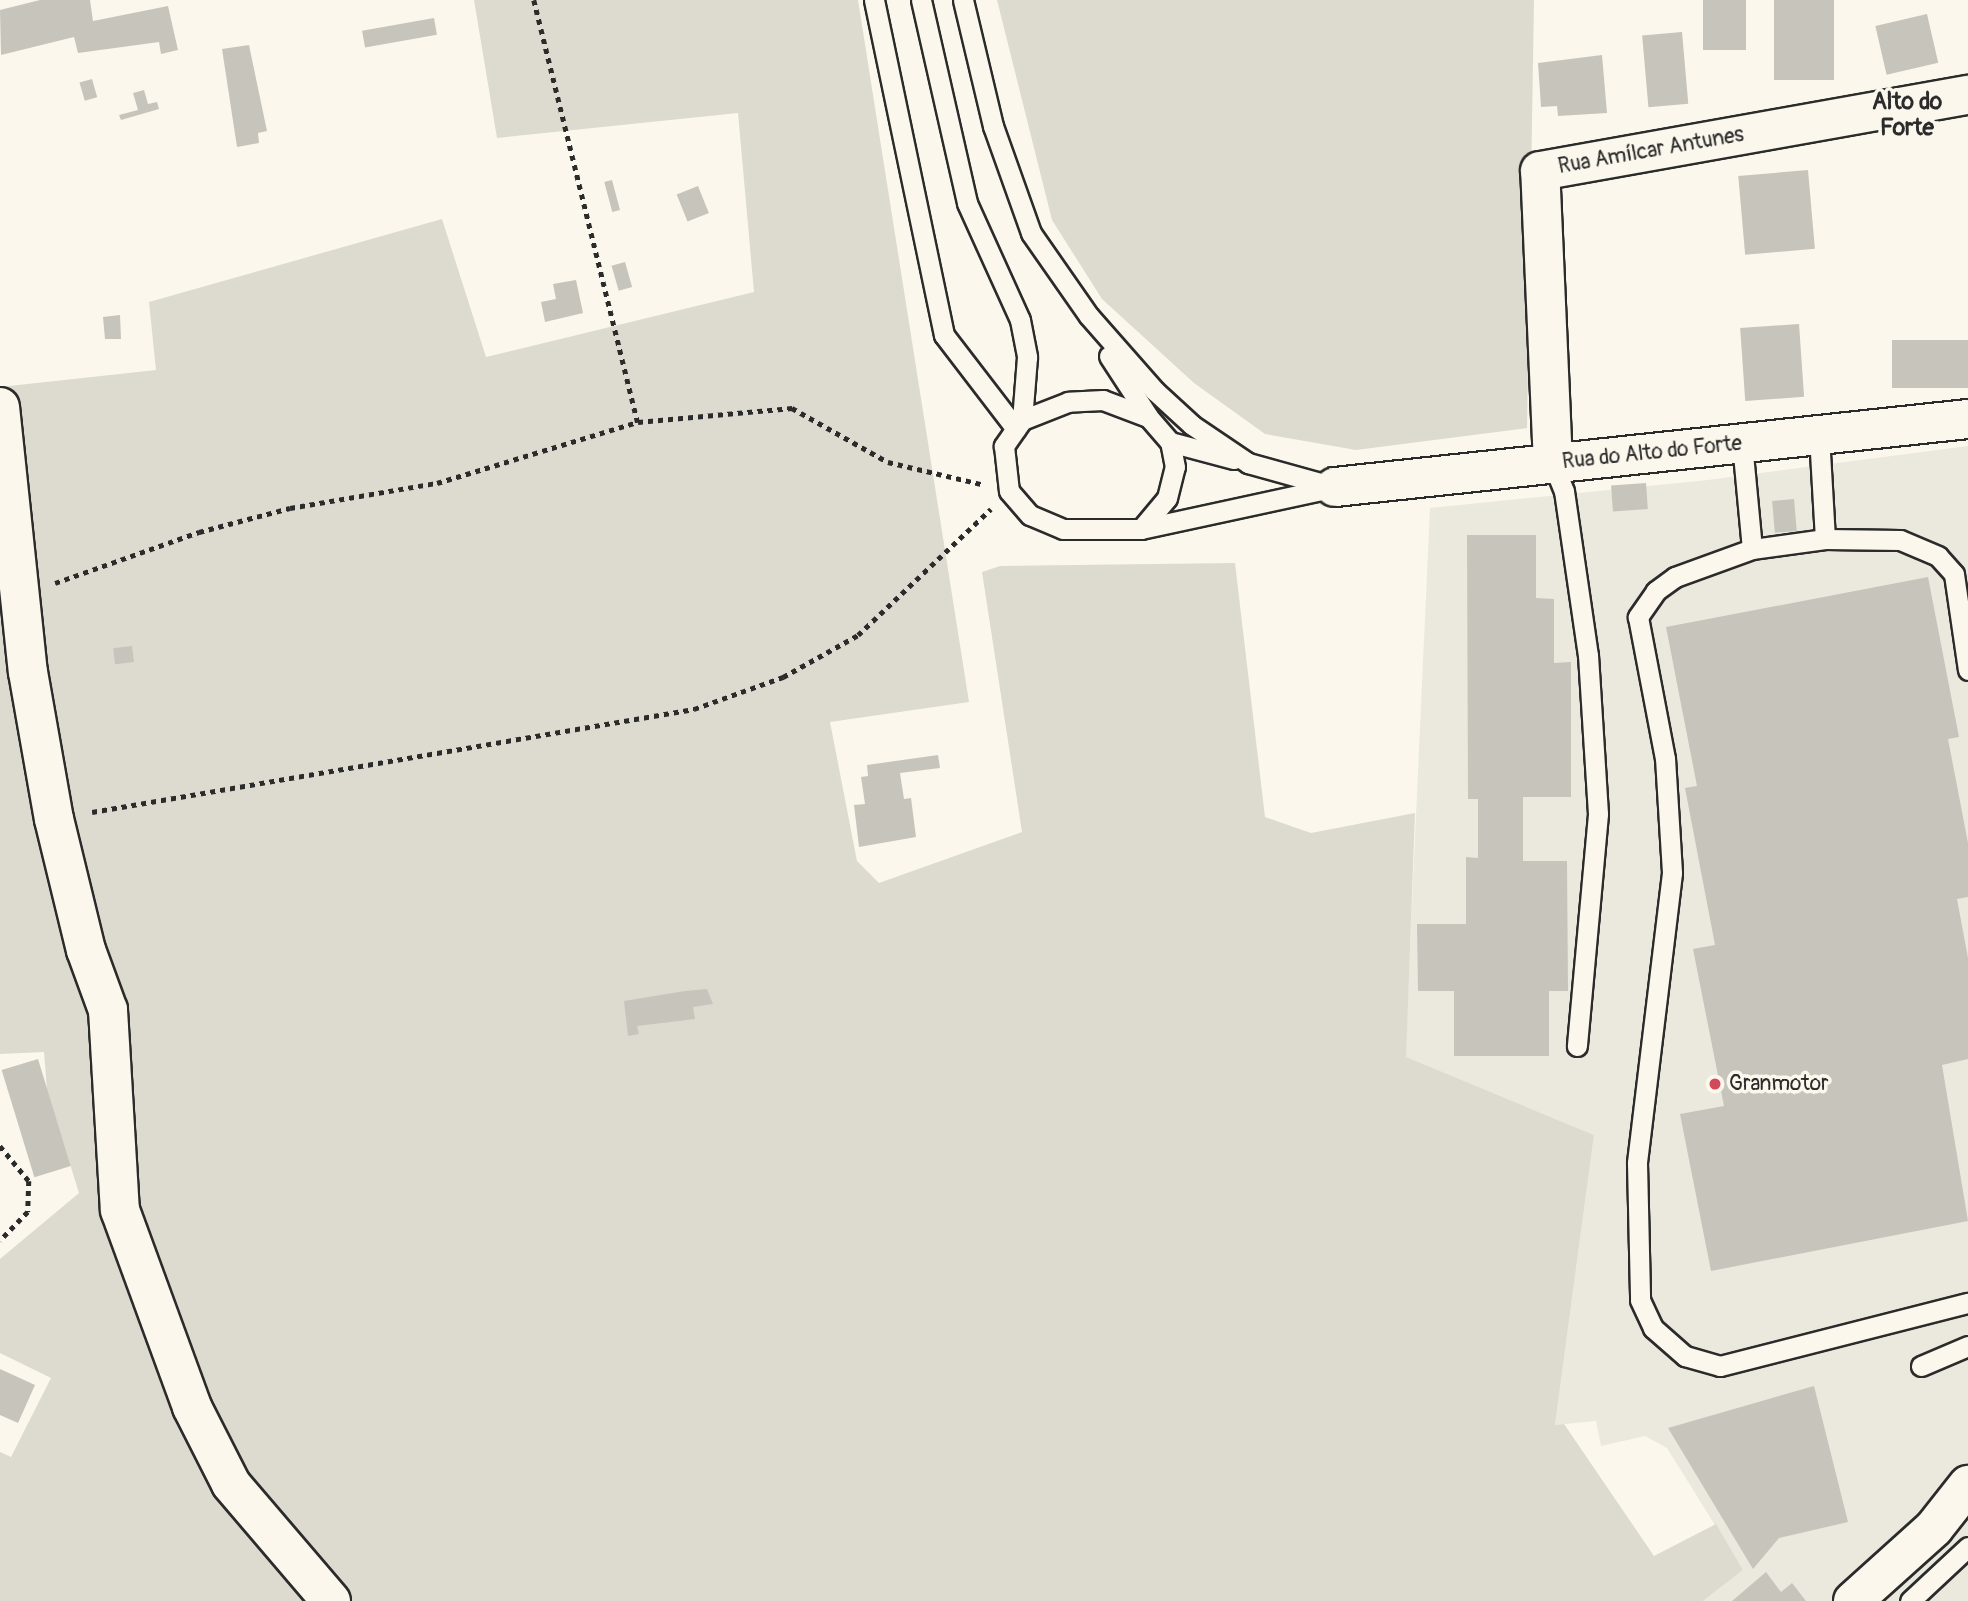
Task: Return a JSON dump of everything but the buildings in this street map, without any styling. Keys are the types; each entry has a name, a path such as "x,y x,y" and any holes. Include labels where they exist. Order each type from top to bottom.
{"street":[{"name":"Rua Amílcar Antunes","path":"1553,464 1540,171 1968,95"},
{"path":"0,407 21,596 54,820 86,950 108,1010 120,1210 150,1301 192,1407 231,1484 331,1601"},
{"name":"Rua do Alto do Forte","path":"1335,487 1968,419"},
{"path":"1853,1601 1934,1528 1968,1485"}],"lane":[{"path":"874,0 944,335 1019,424"},
{"path":"921,0 967,203 1020,320 1027,358 1019,424 1004,446 1009,491 1030,515 1063,529 1141,529 1335,487"},
{"path":"963,0 992,126 1031,233 1148,417 1170,442 1175,467 1167,498 1141,529"},
{"path":"1051,266 1155,391 1248,463"},
{"path":"1019,424 1068,402 1103,400 1148,417"},
{"path":"1819,435 1825,539"},
{"path":"1170,442 1335,487"},
{"path":"1742,443 1752,549"},
{"path":"1553,464 1564,491 1588,655 1598,814 1577,1046"},
{"path":"1968,670 1954,574 1938,556 1900,540 1825,539 1752,549 1675,577 1656,591 1638,617 1665,758 1672,873 1637,1163 1640,1300 1653,1328 1685,1356 1720,1366 1968,1303"},
{"path":"1921,1366 1968,1346"},
{"path":"1910,1601 1968,1547"}],"path":[{"path":"534,0 638,422"},
{"path":"21,596 199,532 290,508 437,483 638,422 792,408 888,462 1009,491"},
{"path":"54,820 694,709 783,677 858,635 1009,491"},
{"path":"0,1146 29,1181 28,1212 0,1241"}],"shaded area":[{"path":"474,0 858,0 969,702 830,722 857,861 879,883 1022,832 982,572 1000,566 1235,563 1265,817 1311,833 1415,813 1406,1057 1594,1135 1555,1425 1564,1424 1654,1556 1716,1524 1743,1570 1703,1601 0,1601 0,1452 11,1457 51,1378 0,1353 0,1259 79,1193 47,1090 44,1052 0,1054 0,387 156,370 149,302 442,219 486,357 754,292 738,113 497,138"},
{"path":"997,0 1534,0 1527,428 1356,450 1265,434 1194,383 1102,299 1052,220"},
{"path":"1968,446 1968,1601 1703,1601 1743,1570 1667,1448 1645,1436 1601,1446 1596,1421 1555,1425 1594,1135 1405,1057 1430,508 1708,480"}],"place":[{"name":"Granmotor","path":"1715,1084"}],"district":[{"name":"Alto do Forte","path":"1907,115"}]}
